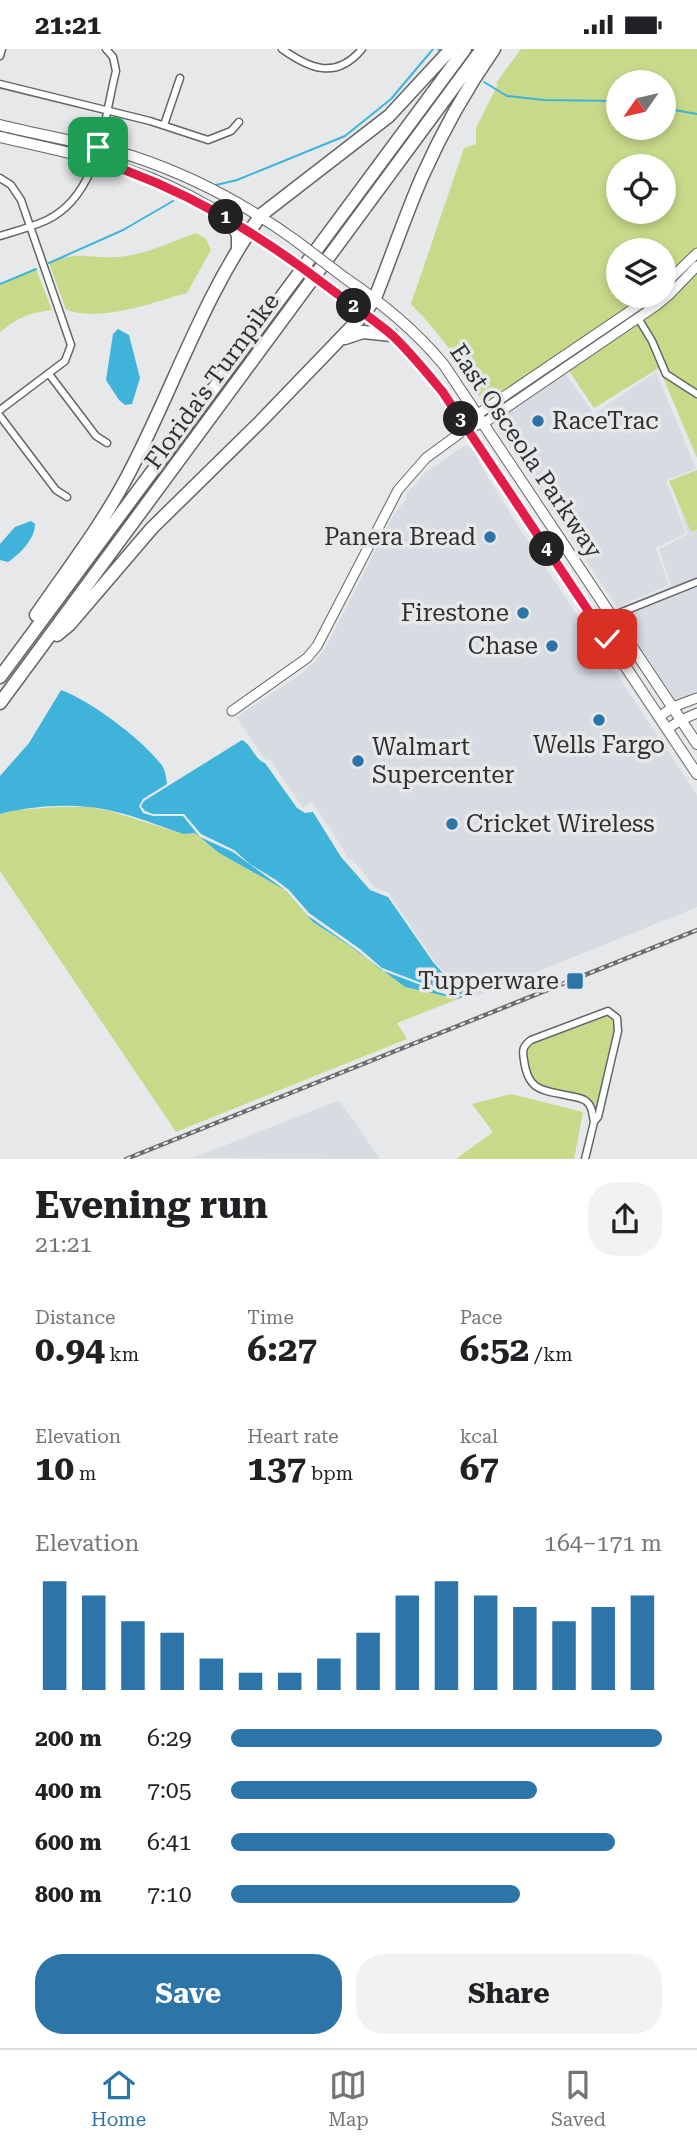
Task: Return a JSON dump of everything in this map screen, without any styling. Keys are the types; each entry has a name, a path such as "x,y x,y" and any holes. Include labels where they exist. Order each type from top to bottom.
{"highway":[{"path":"0,668 109,508 141,449 197,324 261,215 389,116 451,49"},
{"name":"Florida's Turnpike","path":"0,677 465,49"},
{"name":"Florida's Turnpike","path":"0,703 482,49"},
{"path":"38,652 69,625 152,528 261,421 364,314 375,298 436,147 467,90 494,49"},
{"path":"229,218 239,235 237,253"},
{"path":"335,343 363,331 391,335"}],"main road":[{"name":"East Osceola Parkway","path":"0,125 134,157 200,184 261,215 395,313 426,343 481,419 697,744"},
{"name":"East Osceola Parkway","path":"0,137 133,171 168,186 250,231 391,335 433,380 467,428 697,775"}],"street":[{"path":"0,56 2,49"},
{"path":"0,236 49,219 75,198 95,160 116,68 113,57 106,49"},
{"path":"282,49 312,68 328,69 345,64 362,49"},
{"path":"164,125 180,78"},
{"path":"0,84 106,109 210,140 231,131 239,122"},
{"path":"0,178 11,185 20,196 70,342 67,358 0,410"},
{"path":"676,273 697,253"},
{"path":"232,711 307,658 317,646 398,490 431,454 636,314 670,294 697,266"},
{"path":"636,314 641,308"},
{"path":"636,314 652,341 666,374 697,394"},
{"path":"49,374 96,436 107,443"},
{"path":"0,416 56,490 67,497"},
{"path":"612,616 697,582"},
{"path":"659,717 673,707 697,698"},
{"path":"667,729 697,713"},
{"path":"585,1159 594,1122 592,1110 585,1100 539,1089 527,1078 523,1049 531,1040 608,1011 616,1016 618,1022 598,1117 594,1122"}],"shaded area":[{"path":"656,372 696,469 666,480 686,533 656,548 669,585 617,607 494,423 566,374 594,414"},
{"path":"464,446 477,455 481,466 524,535 697,795 697,907 477,996 470,985 448,975 436,963 388,893 375,888 354,861 347,858 312,802 303,808 236,717 301,674 315,661 326,647 395,512 406,500 407,493 425,473"},
{"path":"677,502 691,532 697,529 697,579 617,611 616,609 671,586 659,549 688,534"},
{"path":"697,585 697,696 677,703 620,616"},
{"path":"339,1100 380,1159 193,1158"}],"green space":[{"path":"521,49 697,49 697,249 676,269 676,238 606,238 606,308 629,308 485,406 452,352 411,304 464,148 476,144 476,128 498,84 496,83"},
{"path":"196,233 206,239 211,250 187,293 111,313 66,310 49,263 77,256 138,254"},
{"path":"36,269 52,310 24,317 0,332 0,284"},
{"path":"697,270 697,391 668,372 655,339 642,318 653,308 676,308 676,288"},
{"path":"637,321 650,342 664,376 697,398 697,458 659,368 594,408 568,369"},
{"path":"697,470 697,529 691,532 669,481"},
{"path":"57,807 90,807 183,834 195,833 219,853 285,890 313,922 405,987 458,999 397,1023 407,1039 176,1132 0,871 0,814"},
{"path":"607,1014 615,1020 615,1031 595,1116 592,1106 579,1095 549,1090 533,1081 526,1061 526,1049 532,1043"},
{"path":"511,1094 583,1112 574,1159 456,1159 493,1132 472,1104"}],"water":[{"path":"118,329 129,335 140,378 132,404 125,405 106,380 113,334"},
{"path":"31,521 35,524 34,530 26,546 8,562 0,560 0,544 15,527"},
{"path":"61,690 114,721 162,765 167,784 143,799 139,806 143,813 153,816 183,816 200,837 233,852 285,890 219,853 195,833 183,834 124,814 100,808 66,806 32,808 0,814 0,776 29,743"},
{"path":"242,740 258,759 265,763 297,808 305,813 313,812 341,857 370,890 388,897 433,962 449,980 468,986 471,990 456,996 382,968 309,913 289,890 276,880 234,850 201,834 184,814 153,814 141,806 144,801"},
{"path":"285,890 307,915 370,961 313,922"},
{"path":"383,971 455,998 472,993 458,999 405,987"}],"waterway":[{"path":"216,185 237,180 345,136 391,99 433,49"},
{"path":"484,82 507,96 544,100 606,101"},
{"path":"676,110 697,114"},
{"path":"49,263 123,230 173,201"},
{"path":"0,284 36,269"}],"railway":[{"path":"126,1159 697,930"}],"place":[{"name":"RaceTrac","path":"538,421"},
{"name":"Panera Bread","path":"490,537"},
{"name":"Firestone","path":"523,613"},
{"name":"Chase","path":"552,646"},
{"name":"Wells Fargo","path":"599,720"},
{"name":"Walmart Supercenter","path":"358,761"},
{"name":"Cricket Wireless","path":"452,824"},
{"name":"Tupperware","path":"575,981"}],"route":[{"path":"98,147 95,160 133,171 168,186 250,231 391,335 442,391 607,639"}]}
